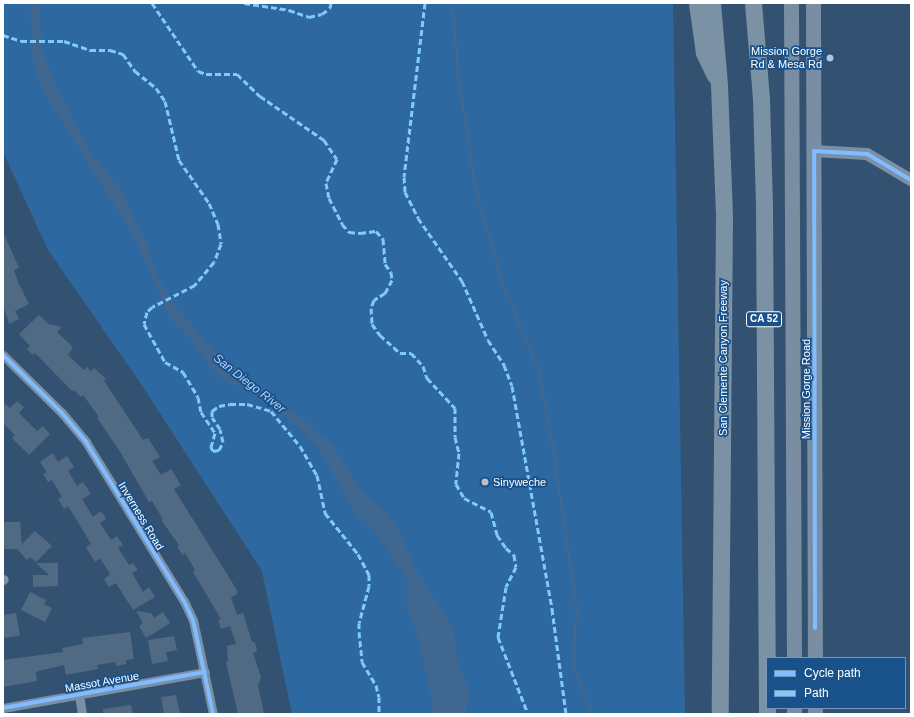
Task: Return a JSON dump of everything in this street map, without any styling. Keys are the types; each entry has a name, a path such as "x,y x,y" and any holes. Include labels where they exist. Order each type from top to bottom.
{"highway":[{"path":"697,3 704,53 719,85"},
{"name":"San Clemente Canyon Freeway","path":"712,3 719,85 724,218 720,714"},
{"name":"CA 52","path":"755,8 761,98 764,205 767,657"}],"main road":[{"name":"Mission Gorge Road","path":"791,3 793,151 794,657"},
{"name":"Mission Gorge Road","path":"813,3 815,657"},
{"path":"793,151 814,151"}],"street":[{"path":"814,151 867,154 911,180"},
{"name":"Inverness Road","path":"3,354 62,414 86,442 189,611 205,672 213,714"},
{"name":"Massot Avenue","path":"3,708 205,672"},
{"path":"79,695 82,714"}],"shaded area":[{"path":"3,3 673,3 685,714 292,714 262,571 139,381 48,250 3,152"}],"water":[{"name":"San Diego River","path":"30,3 39,3 43,51 53,79 90,152 125,194 130,211 148,245 157,276 177,308 226,363 259,385 271,398 293,411 332,444 360,488 386,511 399,532 416,569 454,629 457,659 469,691 465,714 432,714 432,700 419,641 407,607 407,579 374,531 356,515 319,449 278,409 254,393 224,380 211,369 185,332 170,319 135,238 47,98 33,65"}],"building":[{"path":"3,232 19,268 14,270 29,304 15,311 19,319 9,324 3,305"},
{"path":"39,315 49,324 62,327 57,332 73,347 68,355 84,370 87,367 91,371 94,368 106,379 104,381 143,440 148,438 160,457 152,461 161,475 171,469 181,485 174,489 237,590 237,594 231,597 237,615 243,613 252,642 255,642 257,652 253,653 261,677 258,685 264,714 238,714 226,662 228,661 227,646 236,644 230,626 221,629 218,620 221,619 193,572 195,570 185,553 182,555 177,546 179,545 161,520 163,519 152,501 149,502 119,450 97,418 99,417 83,395 81,397 74,390 72,391 35,353 33,355 27,349 30,346 19,334"},
{"path":"17,401 24,407 19,413 37,431 43,426 50,434 29,455 12,438 15,435 3,423 3,402 10,408"},
{"path":"53,453 58,462 67,456 74,467 68,471 77,486 83,482 91,494 82,499 93,517 101,511 106,519 100,523 111,540 117,536 123,545 118,548 129,565 133,563 138,570 132,573 143,592 149,587 155,597 133,610 116,583 109,587 104,579 110,574 100,558 95,562 86,547 91,544 84,532 68,506 64,509 58,499 62,497 52,480 48,482 43,474 47,472 40,462"},
{"path":"3,522 20,522 22,544 35,531 52,546 36,562 30,557 27,560 17,549 3,549"},
{"path":"36,563 58,563 58,586 33,587 33,575 49,575"},
{"path":"30,592 46,600 44,604 52,608 45,622 21,610"},
{"path":"136,611 151,613 154,618 163,612 170,623 146,638 139,626 143,623"},
{"path":"16,613 20,636 3,638 3,615"},
{"path":"130,632 134,659 126,660 126,664 116,666 115,662 97,665 98,669 66,675 64,665 36,672 37,681 3,687 3,660 63,652 62,648 83,644 82,638"},
{"path":"174,636 177,650 166,652 168,661 152,664 148,640"},
{"path":"176,695 180,714 164,714 161,697"},
{"path":"131,705 133,714 103,714 103,709"}],"waterway":[{"path":"452,3 458,77 475,188 502,283 539,372 552,444 576,607 573,664 592,714"}],"marked path":[{"path":"152,3 198,71 206,74 237,74 260,96 324,140 337,159 326,183 329,198 342,224 349,232 360,233 376,231 383,239 385,264 391,272 392,280 385,293 374,300 371,308 372,324 380,335 400,353 411,353 423,366 427,378 455,408 455,437 459,453 456,484 464,498 491,512 497,535 506,548 514,555 516,567 506,587 498,637 528,714"},
{"path":"244,3 289,10 309,17 322,14 330,8 331,3"},
{"path":"425,3 404,177 405,192 418,218 462,281 488,340 504,365 512,386 552,609 566,714"},
{"path":"3,35 21,41 64,41 90,50 110,50 123,54 135,71 156,88 165,101 179,160 209,203 218,224 221,244 214,262 195,285 152,307 147,312 144,324 165,362 183,372 198,397 201,412 215,433 211,447 213,451 219,450 223,442 220,429 212,417 212,411 219,406 230,404 247,404 271,411 300,446 317,475 325,513 358,554 369,575 369,586 359,623 359,632 362,662 376,685 379,697 379,714"}],"cycle path":[{"path":"815,628 814,151 867,154 911,180"},
{"path":"3,355 62,413 86,442 184,601 193,620 213,714"},
{"path":"3,708 205,672"}],"place":[{"name":"Mission Gorge Rd & Mesa Rd","path":"830,58"},
{"name":"Sinyweche","path":"485,482"}]}
